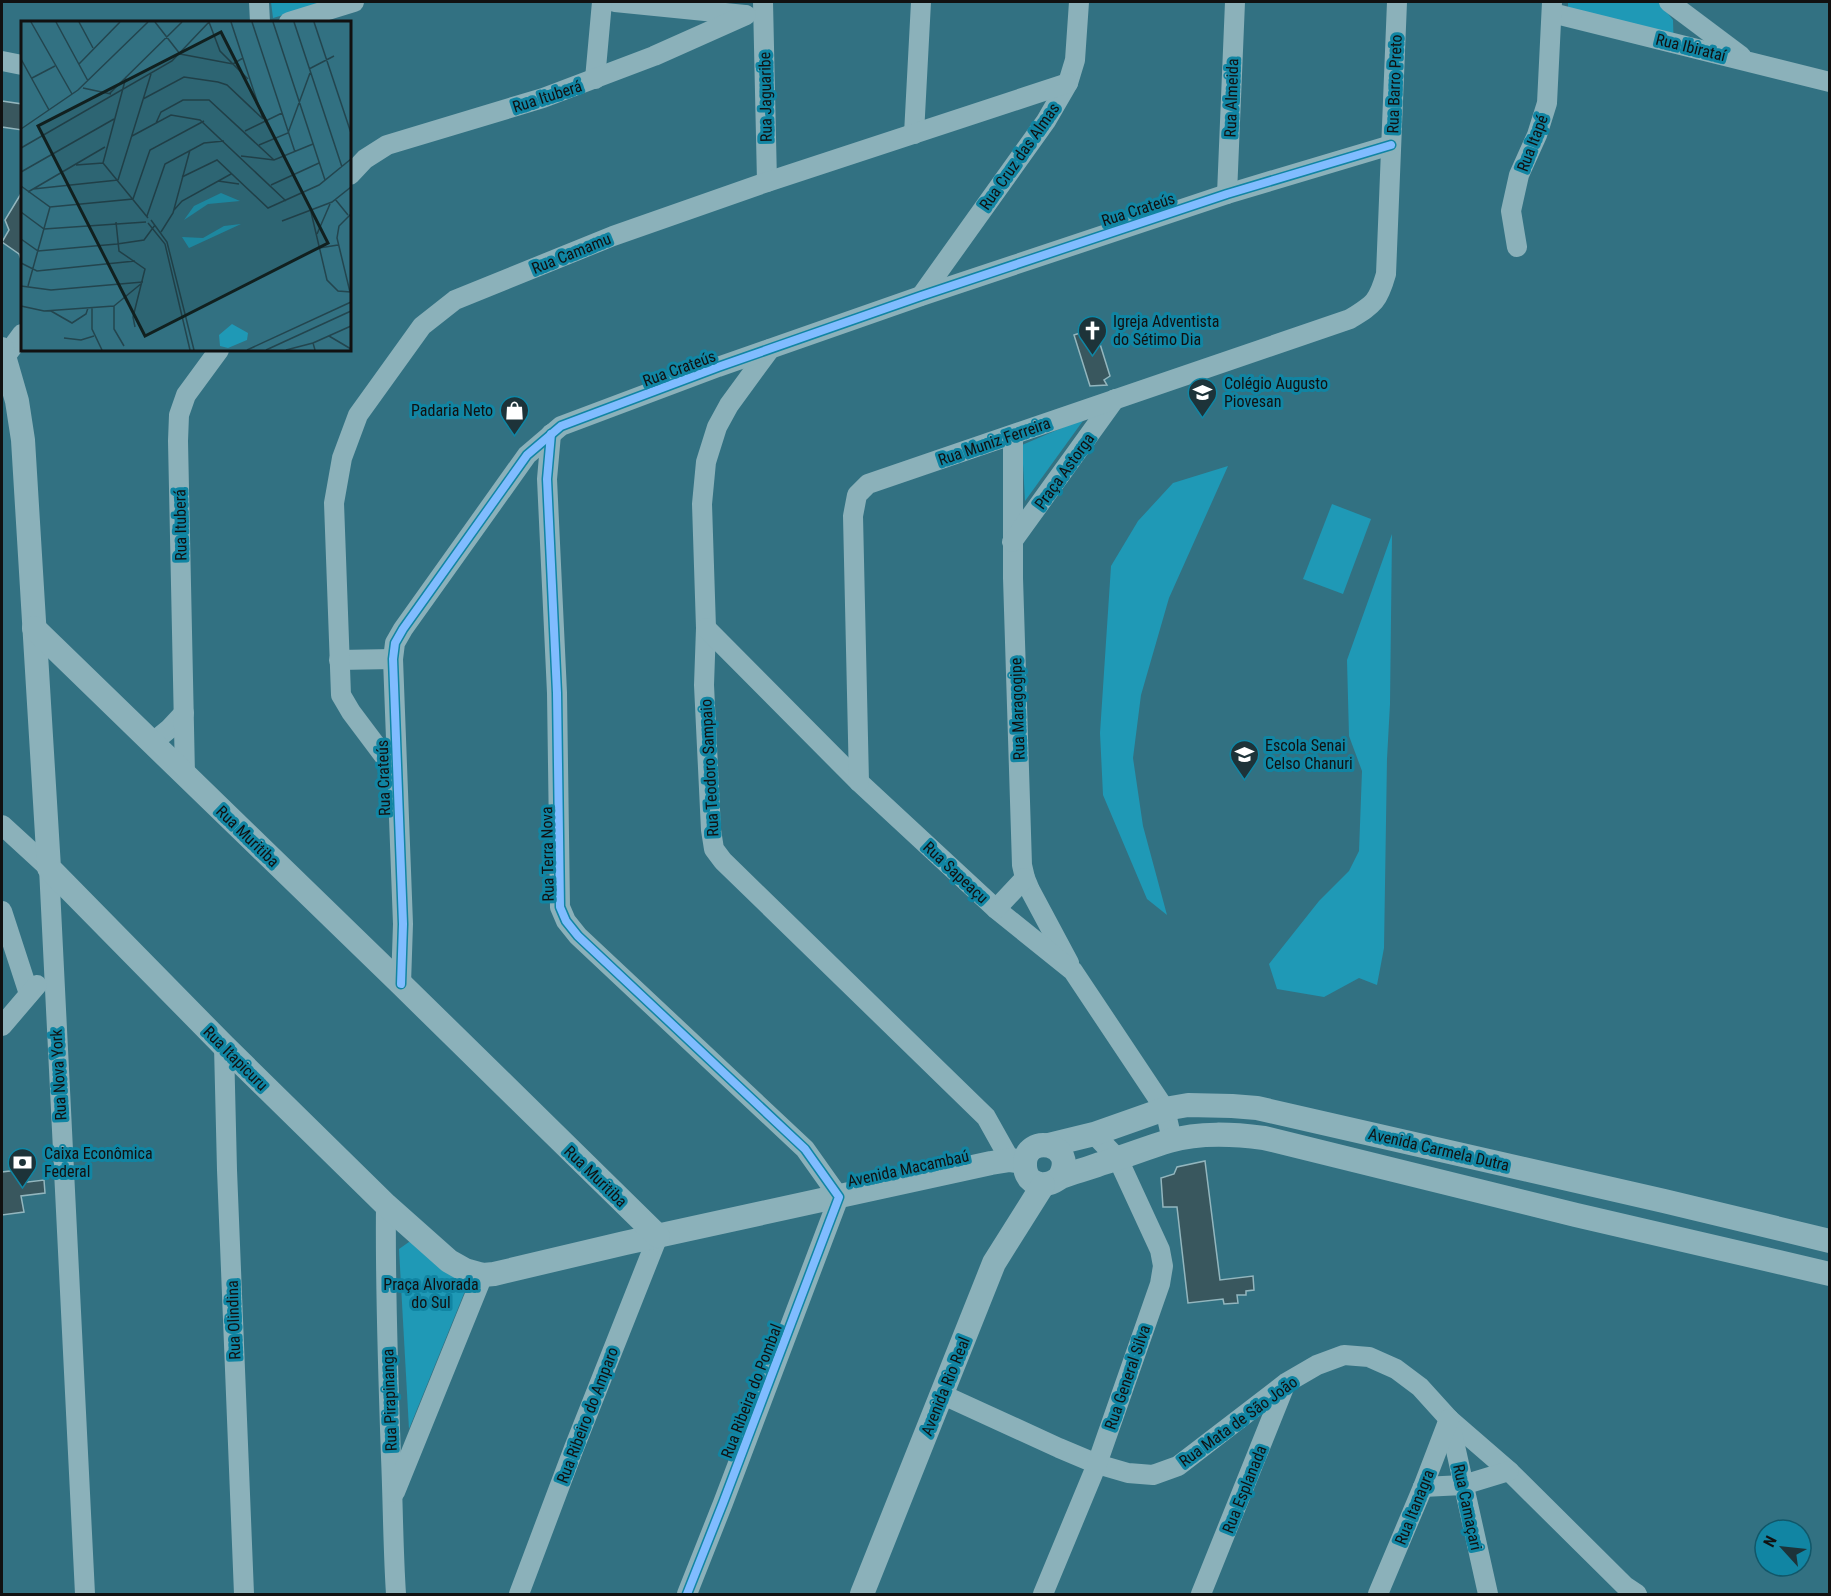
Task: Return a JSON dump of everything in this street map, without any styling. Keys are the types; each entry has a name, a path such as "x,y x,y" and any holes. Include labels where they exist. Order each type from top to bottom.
{"street":[{"path":"259,2 260,21"},
{"path":"292,21 354,2"},
{"path":"596,79 602,2"},
{"path":"615,2 757,9"},
{"path":"914,134 921,2"},
{"name":"Rua Cruz das Almas","path":"921,296 1046,122 1068,83 1075,60 1078,2"},
{"name":"Rua Almeida","path":"1227,194 1234,2"},
{"name":"Rua Barro Preto","path":"1386,274 1397,2"},
{"path":"1669,2 1748,61"},
{"name":"Rua Ibirataí","path":"1552,7 1830,82"},
{"name":"Rua Itapé","path":"1517,247 1511,211 1519,175 1537,135 1547,103 1552,7"},
{"name":"Rua Ituberá","path":"351,174 365,159 387,145 543,99 654,56 757,9"},
{"name":"Rua Jaguaribe","path":"757,9 767,182"},
{"path":"2,61 21,64"},
{"name":"Rua Camamu","path":"396,772 341,695 334,503 342,458 358,415 422,326 455,300 613,236 767,182 1068,83"},
{"name":"Rua Crateús","path":"400,984 403,931 396,772 393,659 395,643 402,629 526,455 561,426 770,349 1227,194 1391,145"},
{"path":"949,256 960,266 985,275"},
{"name":"Rua Muniz Ferreira","path":"859,782 853,516 857,495 868,483 1350,319 1371,306 1381,293 1386,274"},
{"path":"21,335 2,355 17,402 23,440 34,628"},
{"name":"Rua Teodoro Sampaio","path":"770,349 729,405 717,427 706,462 702,504 706,628 704,685 711,830 714,849 723,861 986,1117 1017,1161"},
{"name":"Rua Ituberá","path":"185,775 179,415 186,395 218,351"},
{"path":"718,368 725,382 729,405"},
{"name":"Praça Astorga","path":"1012,543 1115,399"},
{"name":"Rua Terra Nova","path":"551,434 547,479 557,693 560,907 566,921 578,936 805,1149 839,1197"},
{"name":"Rua Maragogipe","path":"1013,435 1012,543 1025,878 1073,971"},
{"path":"526,455 547,479"},
{"name":"Rua Muritiba","path":"34,628 657,1236"},
{"name":"Rua Nova York","path":"34,628 49,868 85,1594"},
{"name":"Rua Sapeaçu","path":"706,628 859,782 996,909 1073,971 1164,1109 1172,1140"},
{"path":"339,660 393,659"},
{"path":"38,689 55,667 69,661"},
{"path":"152,743 184,712"},
{"name":"Rua Itapicuru","path":"2,825 49,868 224,1046 386,1205 449,1261 465,1270 483,1275"},
{"path":"996,909 1025,878"},
{"path":"2,910 23,1000"},
{"path":"2,1026 53,967"},
{"path":"23,1000 55,1009"},
{"name":"Rua Olindina","path":"224,1046 244,1594"},
{"name":"Avenida Carmela Dutra","path":"1049,1145 1094,1134 1164,1109 1188,1105 1232,1106 1277,1112 1830,1241"},
{"name":"Rua General Silva","path":"1043,1594 1097,1464 1160,1284 1163,1266 1160,1250 1118,1159 1094,1134"},
{"name":"Avenida Carmela Dutra","path":"1051,1182 1172,1140 1234,1134 1264,1138 1576,1215 1830,1274"},
{"path":"1049,1145 1062,1155 1063,1171 1051,1182 1035,1183 1017,1161 1033,1148 1049,1145"},
{"name":"Avenida Macambaú","path":"483,1275 839,1197 1017,1161"},
{"name":"Avenida Rio Real","path":"862,1594 994,1263 1051,1182"},
{"name":"Rua Ribeira do Pombal","path":"687,1594 728,1492 839,1197"},
{"name":"Rua Pirapinanga","path":"386,1205 386,1301 396,1594"},
{"name":"Rua Ribeiro do Amparo","path":"519,1594 657,1236"},
{"path":"392,1498 483,1275"},
{"name":"Rua Mata de São João","path":"941,1394 1097,1464 1128,1473 1153,1475 1178,1466 1286,1383 1317,1365 1344,1355 1369,1357 1396,1369 1420,1388 1449,1419 1509,1471 1625,1586 1636,1594"},
{"name":"Rua Esplanada","path":"1201,1594 1286,1383"},
{"name":"Rua Camaçari","path":"1449,1419 1488,1594"},
{"name":"Rua Itanagra","path":"1378,1594 1424,1486 1449,1419"},
{"path":"1424,1486 1463,1485 1509,1471"}],"green space":[{"path":"271,2 328,2 273,18"},
{"path":"1568,2 1659,2 1673,20 1674,53 1568,24"},
{"path":"1085,418 1025,501 1022,445"},
{"path":"1228,466 1169,598 1141,695 1133,758 1143,826 1167,915 1147,899 1103,795 1100,733 1111,566 1138,521 1173,483"},
{"path":"1332,504 1371,519 1343,594 1303,579"},
{"path":"1392,534 1384,948 1377,985 1359,978 1324,997 1277,989 1269,964 1319,901 1349,871 1359,851 1362,771 1349,736 1347,660"},
{"name":"Praça Alvorada do Sul","path":"409,1242 420,1243 467,1286 409,1429 399,1249"}],"building":[{"path":"2,101 21,104 21,130 2,127"},
{"path":"21,194 21,259 19,254 2,242 9,230 5,220"},
{"name":"Igreja Adventista do Sétimo Dia","path":"1095,328 1110,376 1104,380 1107,385 1090,386 1074,335"},
{"path":"1205,1161 1220,1280 1253,1276 1254,1290 1246,1291 1246,1295 1237,1295 1238,1303 1224,1304 1223,1299 1188,1303 1177,1207 1163,1207 1161,1178 1174,1174 1177,1167"},
{"name":"Caixa Econômica Federal","path":"18,1170 20,1183 44,1180 45,1193 21,1196 24,1212 2,1215 2,1172"}],"cycle path":[{"path":"401,984 403,924 393,659 395,643 527,455 561,426 718,367 921,296 1227,194 1391,145"},
{"path":"551,434 547,479 557,693 560,907 566,921 578,936 805,1149 839,1197 687,1594"}],"place":[{"name":"Igreja Adventista do Sétimo Dia","path":"1092,356"},
{"name":"Colégio Augusto Piovesan","path":"1203,418"},
{"name":"Padaria Neto","path":"514,436"},
{"name":"Escola Senai Celso Chanuri","path":"1244,780"},
{"name":"Caixa Econômica Federal","path":"23,1188"}]}
